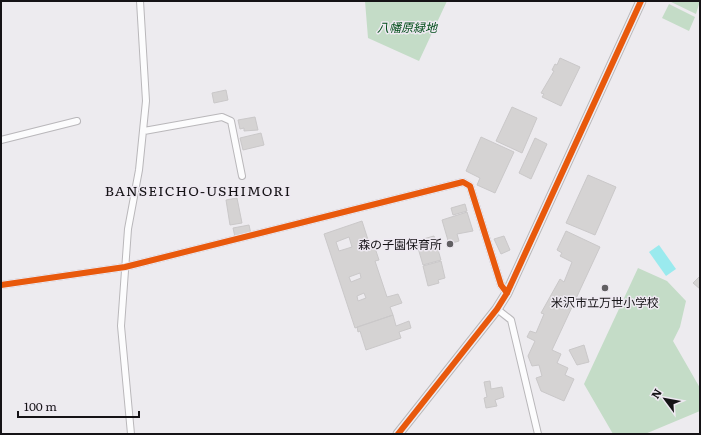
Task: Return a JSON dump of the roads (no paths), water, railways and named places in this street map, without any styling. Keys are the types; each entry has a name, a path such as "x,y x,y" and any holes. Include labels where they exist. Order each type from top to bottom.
{"street":[{"path":"131,434 121,326 128,228 144,131 146,101 140,1"},
{"path":"398,434 508,293 641,1"},
{"path":"144,131 222,117 231,121 242,176"},
{"path":"1,140 77,121"},
{"path":"1,285 125,267 462,182 470,186 501,285 508,293"},
{"path":"497,309 511,320 538,434"}],"water":[{"path":"659,245 676,269 666,276 649,252"}],"place":[{"name":"森の子園保育所","path":"450,244"},
{"name":"米沢市立万世小学校","path":"605,288"}],"district":[{"name":"BANSEICHO-USHIMORI","path":"198,190"}],"park label":[{"name":"八幡原緑地","path":"407,27"}]}
